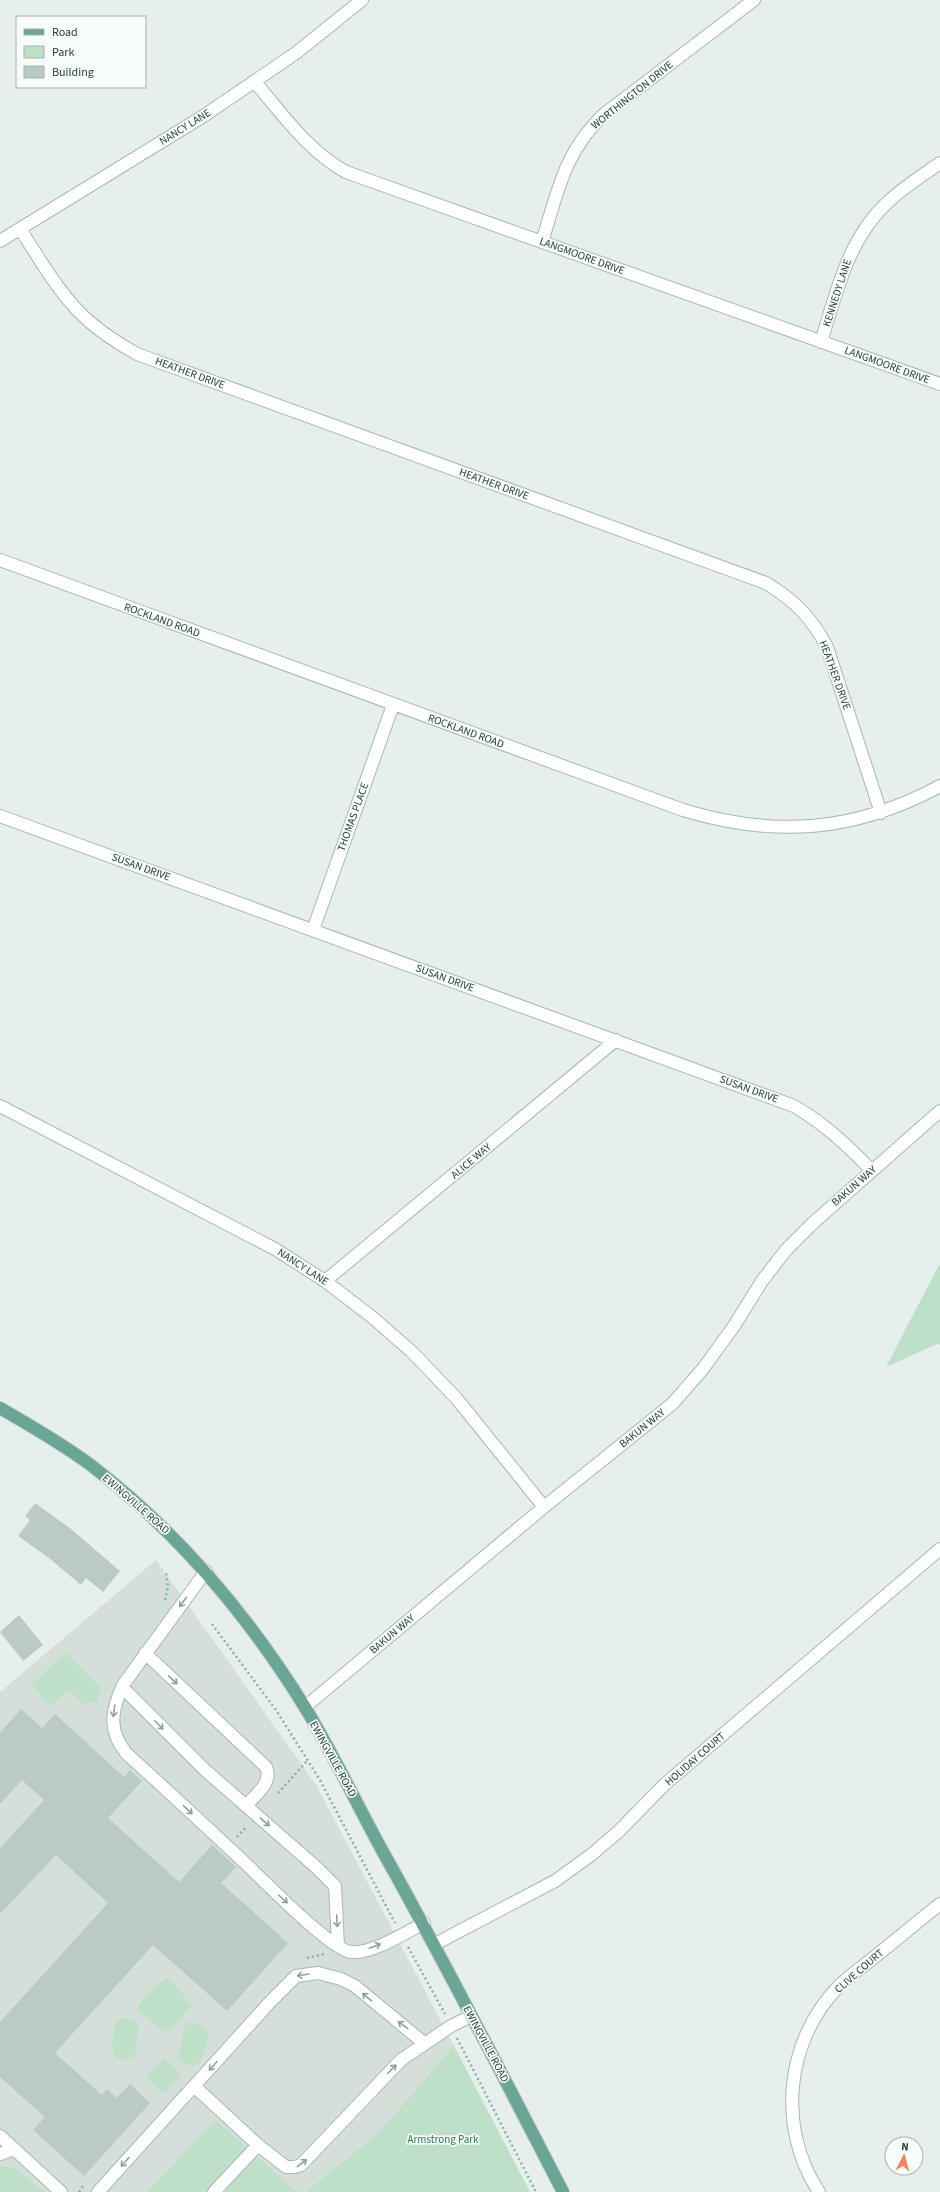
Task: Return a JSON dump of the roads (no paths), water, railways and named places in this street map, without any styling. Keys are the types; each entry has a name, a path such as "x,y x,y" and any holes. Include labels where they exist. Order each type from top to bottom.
{"main road":[{"name":"EWINGVILLE ROAD","path":"0,1408 46,1435 96,1470 160,1524 206,1571 240,1612 305,1707 424,1923 471,2016 564,2192"}],"street":[{"name":"NANCY LANE","path":"0,242 196,121 255,82 296,53 362,0"},
{"name":"WORTHINGTON DRIVE","path":"542,242 567,164 577,145 589,129 604,115 754,0"},
{"name":"LANGMOORE DRIVE","path":"255,82 313,150 330,163 346,172 940,384"},
{"name":"KENNEDY LANE","path":"822,342 844,265 856,241 871,220 889,200 940,163"},
{"name":"HEATHER DRIVE","path":"20,229 71,303 90,322 114,341 137,354 766,583 788,597 804,612 818,631 826,647 881,813"},
{"name":"ROCKLAND ROAD","path":"0,560 393,705 683,810 714,819 751,826 814,827 846,822 881,813 911,801 940,786"},
{"name":"THOMAS PLACE","path":"313,930 393,705"},
{"name":"SUSAN DRIVE","path":"0,816 794,1106 818,1120 836,1135 872,1171"},
{"name":"ALICE WAY","path":"326,1281 616,1040"},
{"name":"NANCY LANE","path":"0,1106 275,1248 326,1281 372,1317 412,1352 447,1388 544,1508"},
{"name":"BAKUN WAY","path":"305,1707 544,1508 672,1404 702,1370 734,1326 762,1281 786,1250 813,1223 940,1111"},
{"name":"HOLIDAY COURT","path":"435,1944 555,1881 591,1855 619,1831 665,1784 940,1549"},
{"path":"206,1571 145,1653 122,1687 114,1707 114,1730 118,1743 126,1753 267,1885 318,1931 338,1946 350,1952 362,1951 402,1935 424,1923"},
{"path":"145,1653 266,1767 269,1773 268,1780 246,1806"},
{"path":"122,1687 204,1770 317,1868 335,1886 338,1946"},
{"name":"CLIVE COURT","path":"819,2192 802,2158 795,2133 792,2105 793,2079 797,2060 808,2030 821,2008 840,1986 940,1904"},
{"path":"98,2192 296,1976 318,1973 342,1978 355,1986 425,2044"},
{"path":"194,2086 258,2145 286,2166 295,2167 302,2165 401,2060 451,2026 471,2016"},
{"path":"0,2136 61,2192"},
{"path":"214,2192 258,2145"},
{"path":"0,2154 14,2149"}],"park label":[{"name":"Armstrong Park","path":"443,2139"}]}
